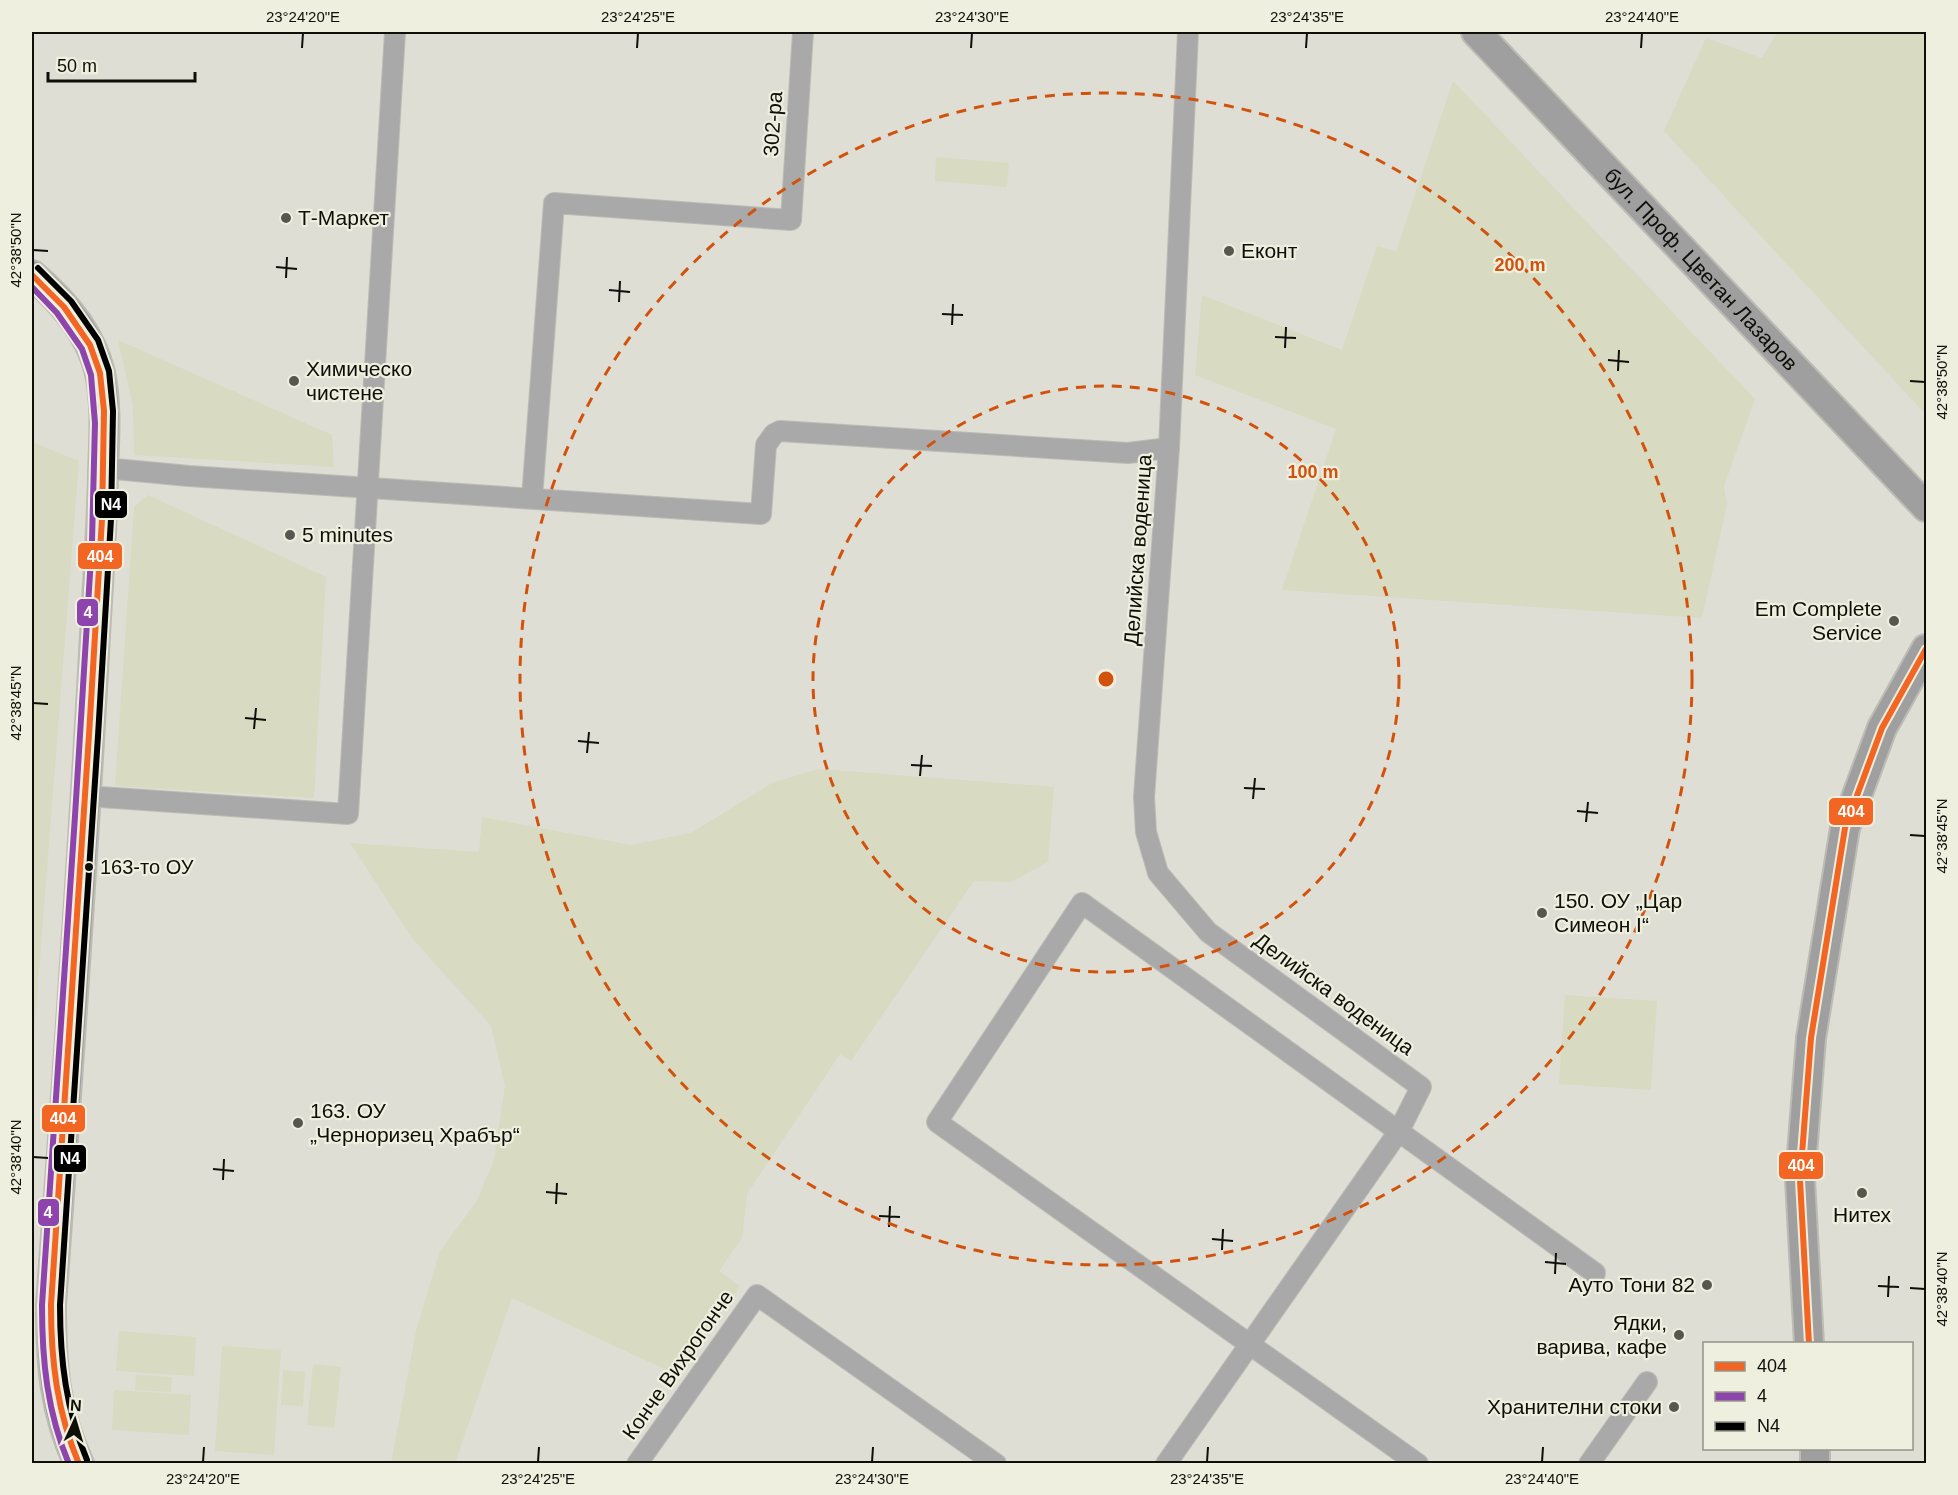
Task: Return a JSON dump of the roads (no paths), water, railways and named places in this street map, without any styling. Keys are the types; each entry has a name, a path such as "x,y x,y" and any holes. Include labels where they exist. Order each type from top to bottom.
{"main road":[{"name":"бул. Проф. Цветан Лазаров","path":"1476,32 1926,507"},
{"path":"32,275 46,286 75,320 87,339 99,370 105,402 104,468 86,796 51,1305 54,1381 67,1439 79,1464"},
{"path":"1809,1342 1800,1180 1812,1038 1845,828 1882,728 1926,649"}],"street":[{"path":"86,796 348,814 395,32"},
{"name":"302-ра","path":"532,498 554,203 791,220 803,32"},
{"name":"Делийска воденица","path":"1188,32 1169,448 1152,714 1144,796 1146,832 1158,873 1208,932 1421,1087 1399,1131"},
{"path":"104,468 189,476 761,514 766,445 774,434 787,430 1128,453 1169,448"},
{"path":"1418,1464 937,1122 1082,903 1595,1272"},
{"path":"1166,1464 1399,1131"},
{"name":"Конче Вихрогонче","path":"637,1464 757,1295 996,1464"},
{"path":"1589,1464 1647,1382"}],"place":[{"name":"Т-Маркет","path":"286,218"},
{"name":"Еконт","path":"1229,251"},
{"name":"Химическо чистене","path":"294,381"},
{"name":"5 minutes","path":"290,535"},
{"name":"Em Complete Service","path":"1894,621"},
{"name":"163-то ОУ","path":"89,867"},
{"name":"150. ОУ „Цар Симеон I“","path":"1542,913"},
{"name":"163. ОУ „Черноризец Храбър“","path":"298,1123"},
{"name":"Нитех","path":"1862,1193"},
{"name":"Ауто Тони 82","path":"1707,1285"},
{"name":"Ядки, варива, кафе","path":"1679,1335"},
{"name":"Хранителни стоки","path":"1674,1407"}]}
